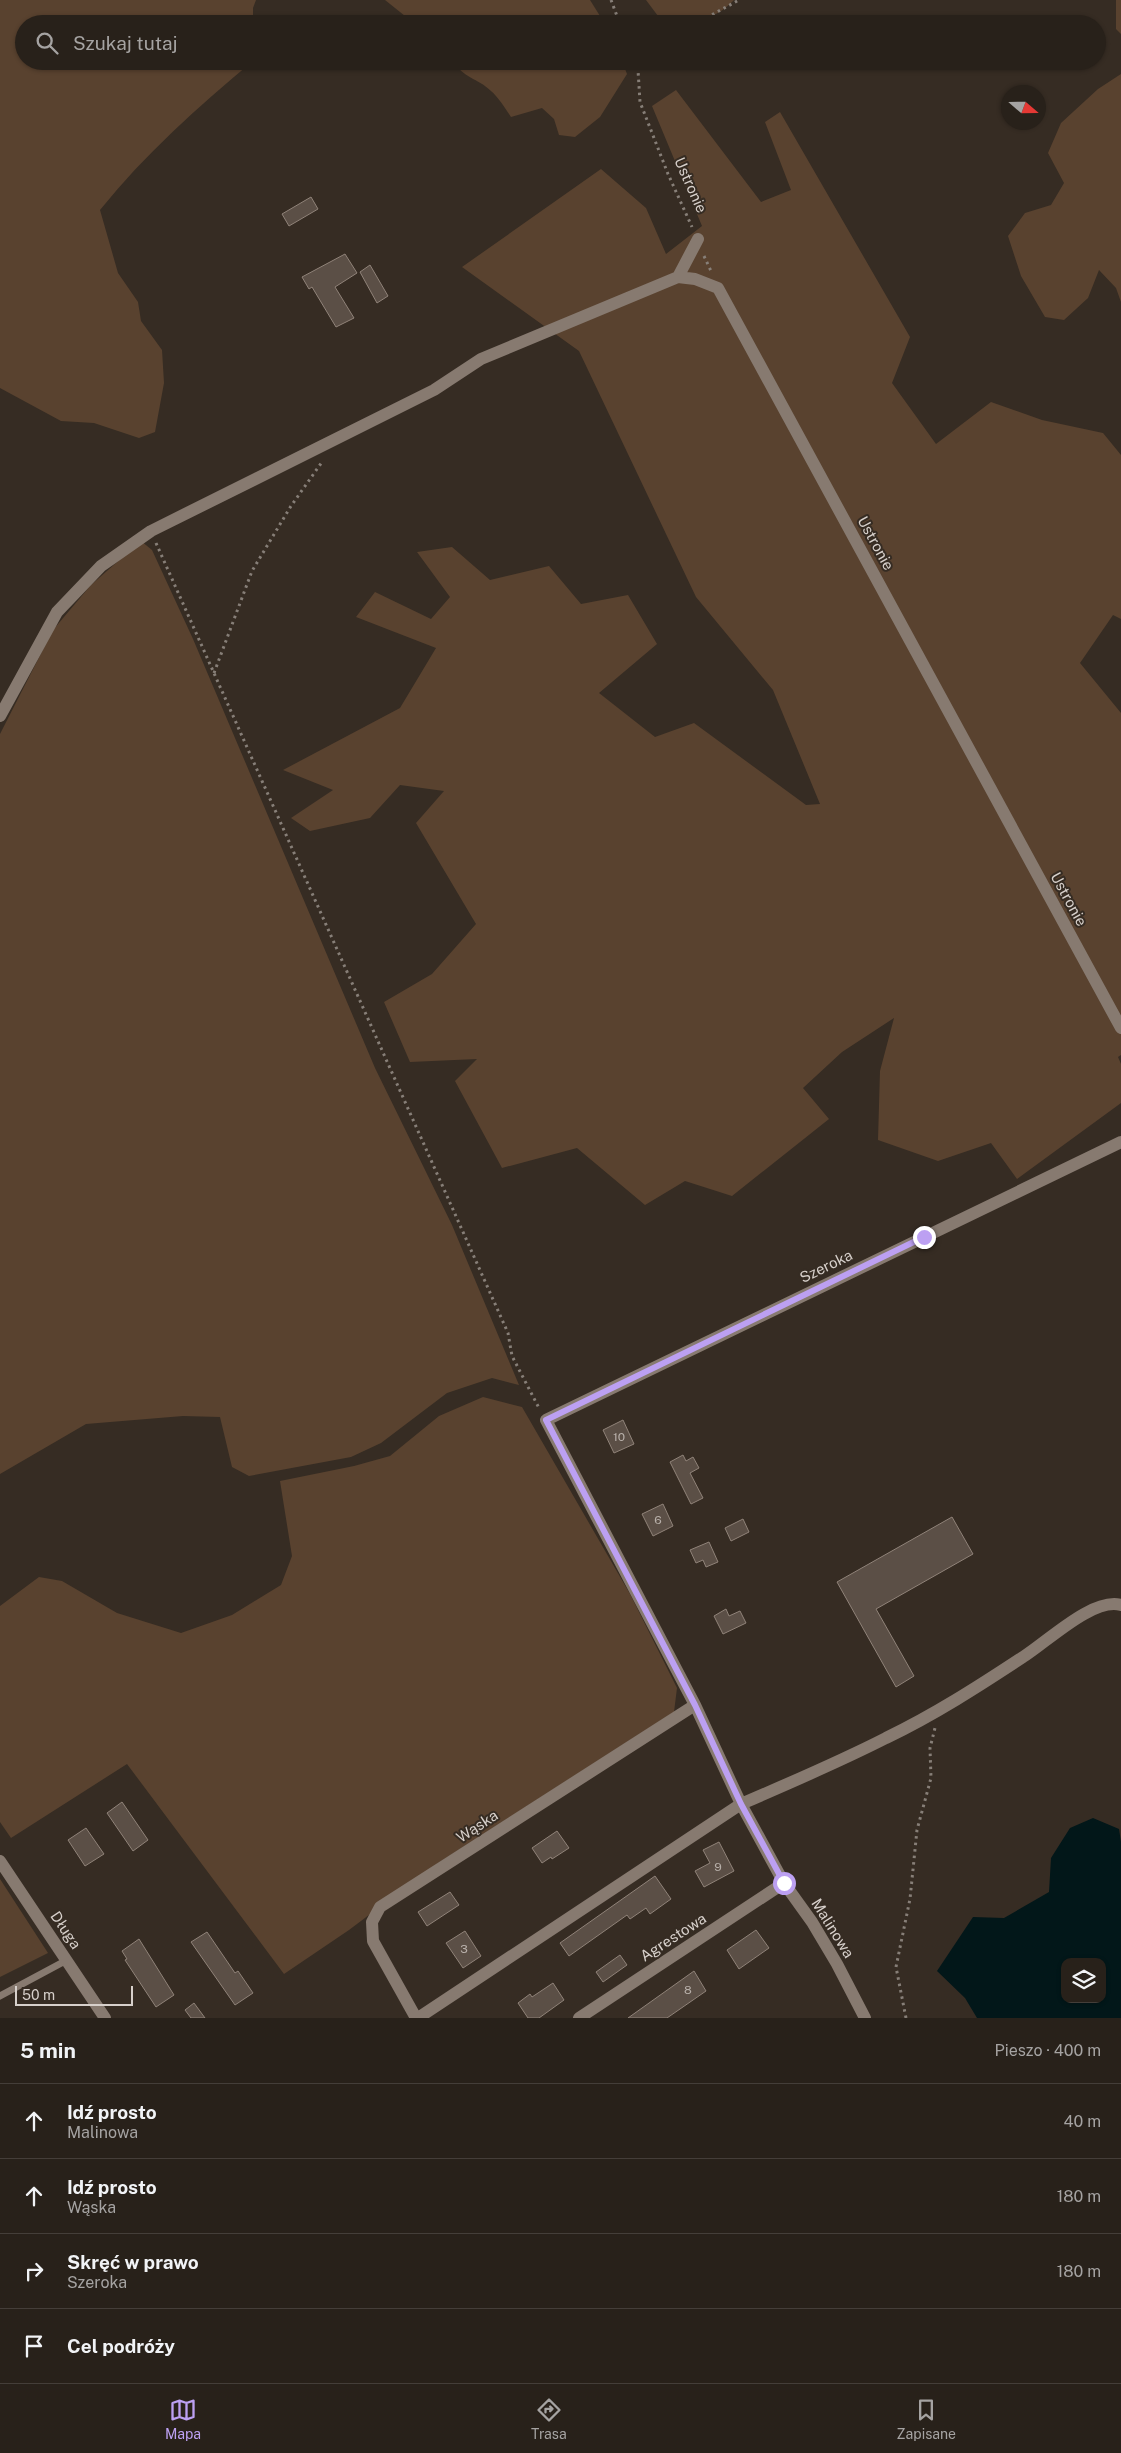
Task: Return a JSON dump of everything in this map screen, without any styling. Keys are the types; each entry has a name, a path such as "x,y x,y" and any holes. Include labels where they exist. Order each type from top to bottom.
{"street":[{"path":"678,277 698,240"},
{"path":"0,716 57,612 101,566 151,531 434,390 481,359 678,277 695,278 718,288"},
{"name":"Ustronie","path":"718,288 1121,1028"},
{"name":"Szeroka","path":"546,1420 1121,1142"},
{"path":"546,1420 695,1705 741,1804"},
{"name":"Wąska","path":"695,1705 380,1907 372,1922 373,1941 417,2018 741,1804 888,1738 938,1710 1023,1657 1091,1609 1116,1604 1121,1605"},
{"name":"Malinowa","path":"741,1804 784,1883 812,1922 865,2018"},
{"name":"Długa","path":"0,1861 105,2018"},
{"name":"Agrestowa","path":"579,2018 784,1883"}],"lane":[{"path":"0,1996 67,1960"}],"path":[{"path":"611,0 617,15"},
{"path":"710,15 738,0"},
{"name":"Ustronie","path":"638,70 640,102 668,174 718,288"},
{"path":"214,674 252,571 291,506 322,461"},
{"path":"151,531 508,1333 512,1356 546,1420"},
{"path":"906,2018 896,1967 911,1890 917,1830 931,1778 930,1748 938,1710"}],"shaded area":[{"path":"0,0 256,0 253,15 15,15 15,70 242,70 154,150 100,210 118,273 138,302 141,321 162,350 164,383 155,432 139,438 94,423 61,421 0,388"},
{"path":"385,0 590,0 599,15 404,15"},
{"path":"646,0 734,0 714,15 657,15"},
{"path":"1116,0 1121,0 1121,34 1116,29"},
{"path":"625,70 627,74 600,117 575,137 559,135 554,119 542,108 511,117 494,94 461,71"},
{"path":"1121,74 1121,302 1116,288 1099,270 1088,298 1064,320 1045,317 1021,276 1008,236 1025,213 1051,205 1064,183 1048,153 1061,123 1098,89"},
{"path":"676,90 761,202 791,190 765,122 780,112 910,337 892,383 936,444 991,402 1042,420 1103,433 1121,455 1121,619 1113,615 1080,663 1121,713 1121,1055 1118,1057 1121,1064 1121,1103 1017,1179 991,1143 938,1161 878,1140 880,1071 894,1018 842,1052 803,1088 829,1119 732,1196 685,1181 645,1205 577,1148 502,1168 455,1081 477,1059 410,1062 384,1002 432,974 476,924 416,823 444,791 400,785 370,818 310,831 291,818 333,790 283,770 400,708 436,648 356,617 375,592 431,619 450,597 417,552 452,547 490,580 549,566 581,604 628,595 657,644 599,693 655,737 694,723 806,805 820,804 773,690 696,597 579,351 462,267 601,169 646,208 666,254 702,226 652,106"},
{"path":"141,541 152,550 193,639 375,1068 452,1225 519,1385 492,1378 447,1393 381,1443 351,1457 249,1476 232,1467 220,1417 183,1416 86,1424 0,1474 0,734 53,630 91,585"},
{"path":"483,1397 522,1407 630,1594 677,1688 674,1712 438,1863 349,1930 284,1974 127,1764 11,1838 0,1822 0,1606 39,1577 62,1581 117,1613 181,1633 232,1615 281,1585 292,1556 280,1481 354,1466 390,1456 439,1416"},
{"path":"1093,1818 1119,1829 1121,1842 1121,2018 977,2018 965,1998 937,1971 973,1917 1004,1918 1049,1892 1051,1858 1070,1828"},
{"path":"0,1879 48,1953 0,1977"}],"building":[{"path":"311,197 318,209 289,226 282,214"},
{"path":"345,254 357,273 335,287 354,318 336,327 312,287 309,289 302,277"},
{"path":"370,265 388,296 377,303 360,272"},
{"path":"623,1420 634,1444 614,1453 603,1430"},
{"path":"683,1455 686,1461 693,1457 699,1468 690,1473 703,1498 691,1504 670,1462"},
{"path":"663,1504 673,1526 653,1536 642,1514"},
{"path":"952,1517 973,1554 876,1609 914,1676 896,1687 837,1582"},
{"path":"743,1519 749,1532 731,1541 725,1528"},
{"path":"709,1542 718,1562 706,1567 703,1560 696,1563 690,1550"},
{"path":"726,1609 729,1616 740,1611 746,1623 723,1634 714,1616"},
{"path":"122,1802 148,1840 133,1851 107,1813"},
{"path":"86,1828 104,1854 85,1866 68,1840"},
{"path":"557,1831 569,1848 542,1863 532,1848"},
{"path":"719,1842 734,1871 704,1887 695,1871 710,1863 703,1850"},
{"path":"655,1876 671,1899 650,1914 646,1908 630,1919 627,1915 569,1956 560,1943"},
{"path":"450,1892 459,1905 427,1926 418,1912"},
{"path":"756,1930 769,1948 739,1969 727,1950"},
{"path":"465,1931 481,1956 463,1968 446,1943"},
{"path":"207,1932 235,1973 238,1971 253,1993 235,2005 191,1942"},
{"path":"139,1939 174,1995 156,2007 125,1960 127,1959 122,1951"},
{"path":"620,1955 627,1965 603,1982 596,1972"},
{"path":"694,1971 706,1991 667,2018 628,2018"},
{"path":"553,1983 564,2000 539,2018 528,2018 518,2003 530,1994 532,1997"},
{"path":"194,2003 205,2018 191,2018 185,2010"}],"route":[{"path":"784,1883 741,1804 695,1705 546,1420 924,1237"}]}
